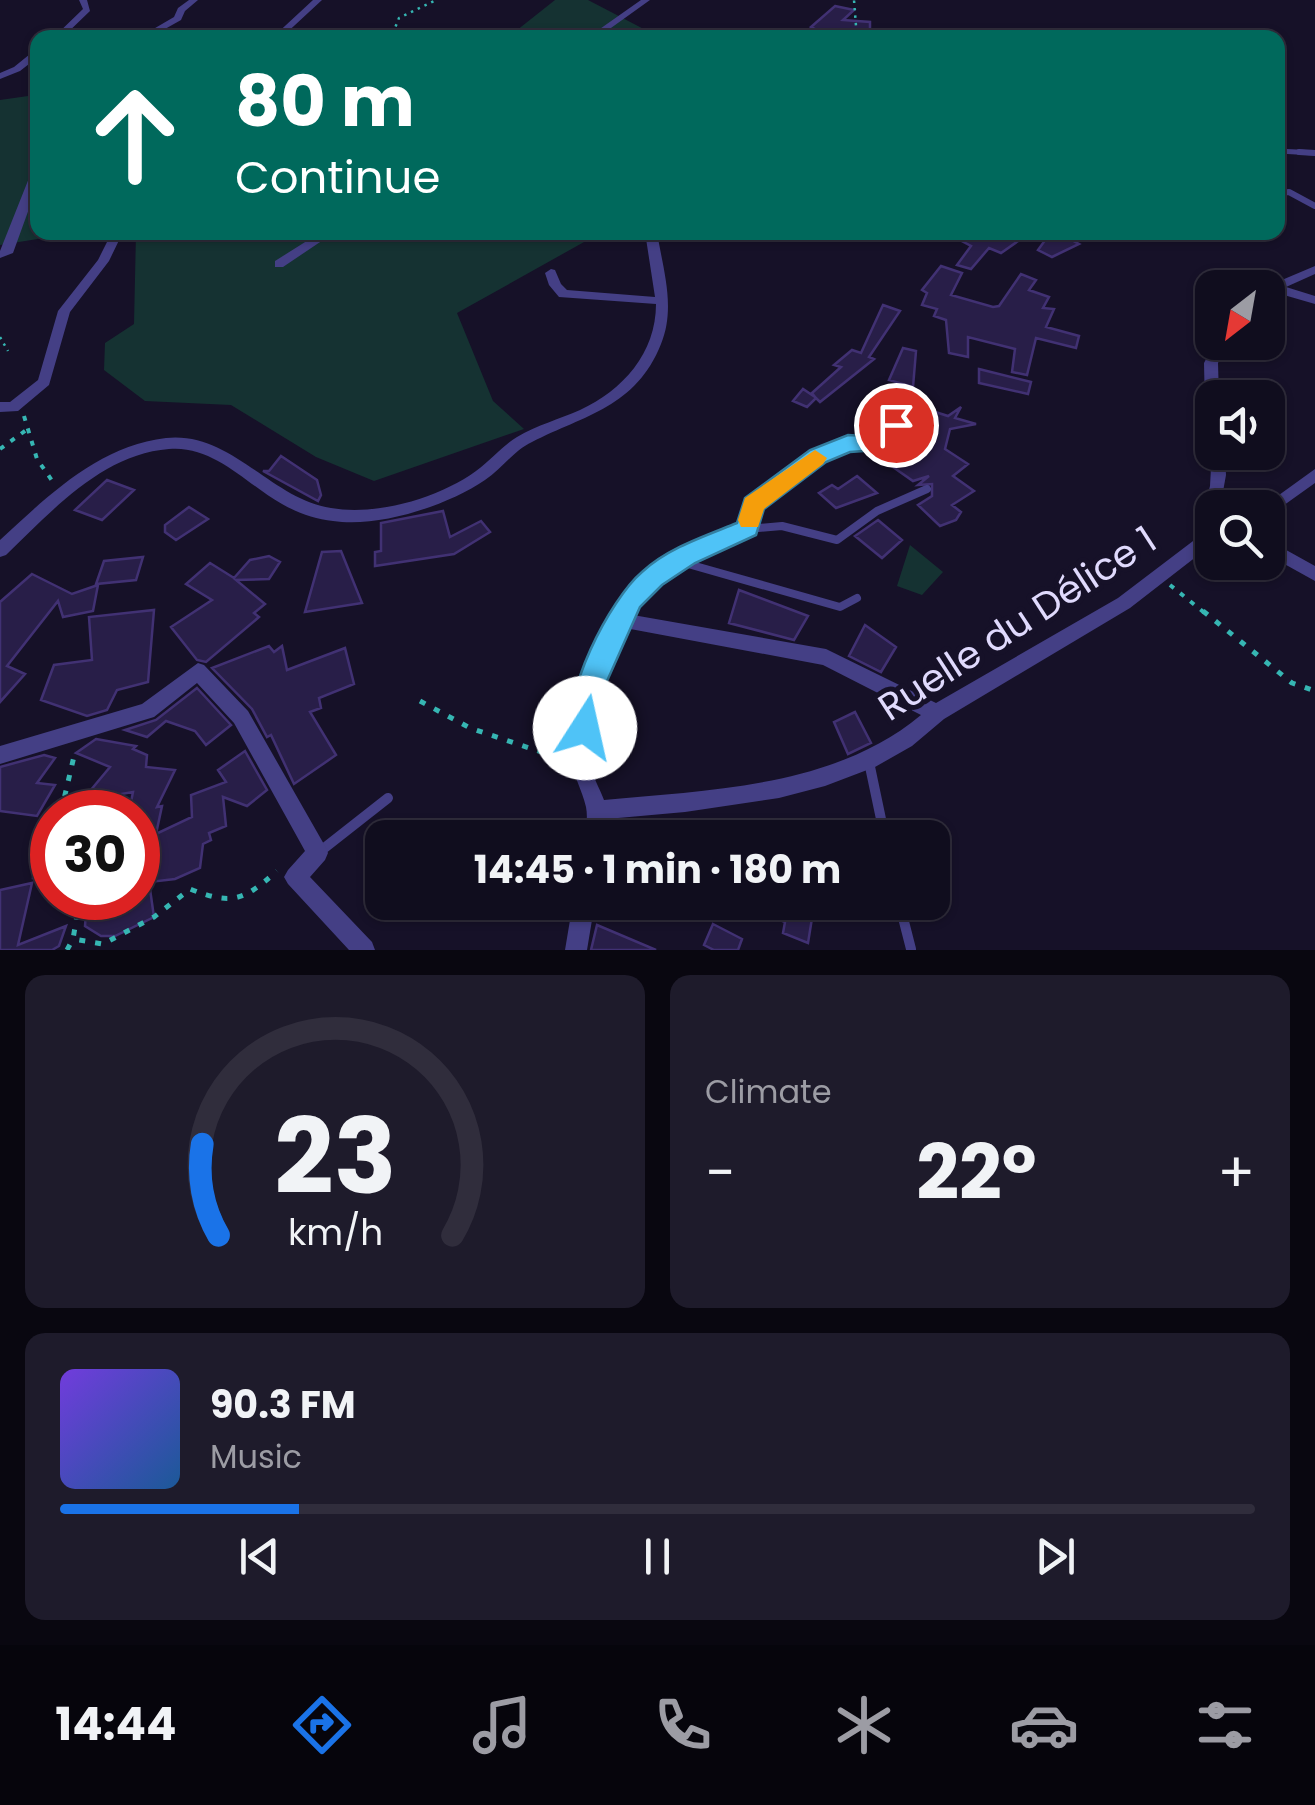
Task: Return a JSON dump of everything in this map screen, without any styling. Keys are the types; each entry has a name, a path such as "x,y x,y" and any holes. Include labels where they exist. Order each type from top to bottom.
{"street":[{"path":"67,30 83,17 87,9 83,0"},
{"path":"156,30 178,18 180,10 194,0"},
{"path":"285,30 318,0"},
{"path":"603,30 646,0"},
{"path":"0,76 30,58"},
{"path":"0,255 7,253 30,190"},
{"path":"0,407 13,408 44,382 64,311 103,261 114,240"},
{"path":"279,264 317,240"},
{"path":"0,550 64,491 109,462 171,442 220,452 252,480 310,510 365,515 440,496 476,480 521,441 573,422 613,400 645,363 665,310 653,240"},
{"path":"1285,285 1315,270"},
{"path":"551,273 564,294 664,301"},
{"path":"1285,295 1315,300"},
{"path":"598,820 600,810 581,764 589,690 631,599 653,577 677,562 748,528 754,504 818,456 848,443 870,444 896,425"},
{"path":"1285,496 1315,475"},
{"name":"Ruelle du Délice 1","path":"600,810 746,795 815,779 868,758 917,735 937,713 1124,603 1195,549"},
{"path":"1285,557 1315,574"},
{"path":"621,620 826,657 937,713"},
{"path":"0,756 147,710 198,671 241,717 318,853 295,877 357,948"},
{"path":"576,950 581,920"}],"lane":[{"path":"1285,151 1315,152"},
{"path":"1285,192 1315,206"},
{"path":"748,528 795,525 837,540 877,511 928,489"},
{"path":"677,562 714,568 840,607 857,598"},
{"path":"868,758 881,820"},
{"path":"318,853 388,798"},
{"path":"904,920 911,948"}],"path":[{"path":"397,30 399,18 436,0"},
{"path":"853,30 854,0"},
{"path":"420,2 424,6"},
{"path":"0,337 8,351"},
{"path":"24,413 32,458 64,491"},
{"path":"0,449 29,428"},
{"path":"1158,576 1292,683 1315,691"},
{"path":"420,701 503,742 581,764"},
{"path":"66,790 80,733"},
{"path":"73,939 103,944 154,917 190,889 217,900 246,899 288,862 295,877"},
{"path":"66,950 73,939 76,920"}],"green space":[{"path":"555,0 588,0 646,30 517,30"},
{"path":"30,97 31,240 0,245 0,100"},
{"path":"136,240 588,240 457,313 493,401 524,429 374,481 316,457 231,405 145,401 104,370 105,343 134,324"},
{"path":"910,545 943,572 922,595 897,586"}],"building":[{"path":"835,6 854,10 843,20 870,22 870,30 811,27"},
{"path":"960,240 1020,240 1001,253 989,248 971,269 957,265 971,246"},
{"path":"1045,240 1071,240 1079,244 1052,257 1038,250"},
{"path":"941,266 962,273 951,295 993,307 999,306 1021,274 1036,280 1029,290 1049,297 1043,308 1054,309 1046,327 1079,336 1076,348 1036,338 1027,375 1012,372 1015,349 968,337 968,357 949,353 946,320 934,316 937,309 922,305 927,293 922,290"},
{"path":"883,305 900,311 869,357 874,359 820,402 816,398 807,407 793,401 803,389 815,397 812,393 841,367 834,365 852,350 861,353"},
{"path":"903,348 916,351 913,387 889,380"},
{"path":"979,369 1031,382 1028,394 979,383"},
{"path":"907,403 948,416 961,407 955,418 976,424 950,429 945,449 968,464 953,476 974,491 952,505 961,512 956,520 940,526 918,505 932,496 932,484 918,485 929,476 913,481 883,460 930,428 905,430 907,424 901,419"},
{"path":"281,456 317,480 321,495 318,501 263,471 269,471"},
{"path":"857,476 877,493 836,508 819,493 832,485 838,489"},
{"path":"107,480 134,490 102,520 75,510"},
{"path":"189,507 208,519 176,540 165,532 165,525"},
{"path":"443,511 450,537 481,521 490,532 454,554 375,566 375,552 381,551 381,523"},
{"path":"878,520 902,540 882,558 855,536"},
{"path":"341,551 362,603 305,612 322,552"},
{"path":"269,556 280,562 269,579 236,580 265,604 254,613 259,617 206,662 197,660 171,627 212,600 186,584 210,563 234,578 250,560"},
{"path":"143,557 136,580 96,584 104,561"},
{"path":"32,574 72,594 98,585 93,611 63,617 58,601 7,666 25,674 0,702 0,602"},
{"path":"739,590 808,616 794,640 729,623"},
{"path":"154,610 148,682 117,690 107,710 87,716 41,700 54,665 92,660 89,617"},
{"path":"865,625 896,647 881,672 849,656"},
{"path":"269,646 274,652 282,646 287,670 345,648 354,684 319,698 321,708 310,712 336,755 294,784 271,735 267,737 252,709 212,668"},
{"path":"197,688 231,725 206,745 195,731 166,721 147,737 125,730 156,720"},
{"path":"855,712 871,743 848,754 834,722"},
{"path":"96,739 136,746 133,749 147,755 146,767 175,770 160,801 160,790 91,790 110,767 76,753"},
{"path":"245,751 267,790 247,806 223,797 226,826 209,833 211,840 203,844 200,868 160,881 160,832 192,817 191,795 226,782 218,770"},
{"path":"44,755 55,758 37,783 55,785 52,790 30,790 30,815 0,811 0,767"},
{"path":"30,883 18,945 66,926 59,946 52,950 0,950 0,890"},
{"path":"85,920 148,920 115,936 101,936 85,926"},
{"path":"780,920 812,920 808,943 783,933 785,922"},
{"path":"713,924 742,939 738,950 714,950 704,945"},
{"path":"597,925 656,950 591,950"}],"slow traffic":[{"path":"750,520 754,504 815,458"}],"route":[{"path":"585,728 589,690 598,667 631,599 653,577 686,556 718,545 748,528 754,504 818,456 848,443 870,444 896,425"}]}
